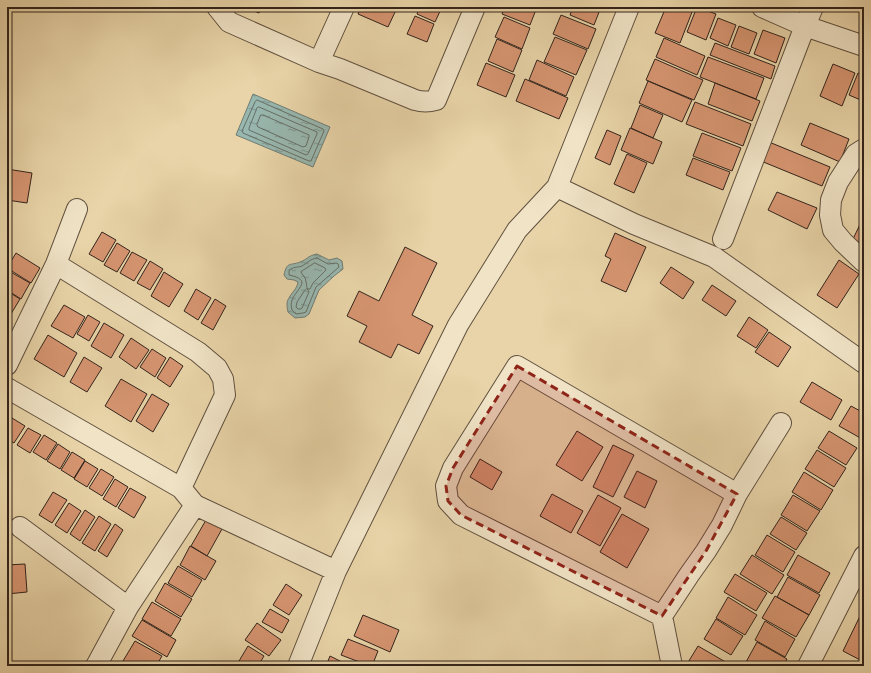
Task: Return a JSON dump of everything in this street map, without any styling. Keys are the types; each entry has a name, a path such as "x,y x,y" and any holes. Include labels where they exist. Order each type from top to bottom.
{"street":[{"path":"218,7 229,22 319,62 423,102 436,100 475,7"},
{"path":"319,62 344,7"},
{"path":"298,666 336,571 458,325 517,230 558,187 629,7"},
{"path":"762,7 805,26 864,46"},
{"path":"723,239 813,7"},
{"path":"864,149 856,154 838,182 831,200 830,215 833,230 864,262"},
{"path":"558,187 634,224 714,257 864,363"},
{"path":"7,365 56,264 77,209"},
{"path":"56,264 198,352 217,368 223,378 225,395 181,488"},
{"path":"662,616 460,515 448,501 446,486 453,468 517,366 737,494"},
{"path":"7,388 181,488 195,505 336,571"},
{"path":"672,666 662,616 706,551 722,525 737,494 782,423"},
{"path":"96,666 128,607 195,505"},
{"path":"20,527 128,607"},
{"path":"808,666 864,556"}],"highlighted area":[{"path":"517,366 737,494 706,551 662,616 461,515 448,501 446,486 453,468"}],"water":[{"path":"253,94 330,127 313,167 236,135"},
{"path":"317,254 329,260 337,258 342,261 343,269 319,290 309,314 305,317 295,318 288,312 287,303 297,287 298,282 287,279 284,275 286,268 289,265 300,262"}],"building":[{"path":"244,7 261,7 259,13"},
{"path":"361,7 388,7 396,10 388,27 358,14"},
{"path":"419,7 442,7 435,22 417,14"},
{"path":"505,7 537,7 530,25 502,14"},
{"path":"573,7 601,7 594,25 570,15"},
{"path":"666,7 694,7 680,43 655,33"},
{"path":"697,7 716,14 706,40 687,32"},
{"path":"561,15 596,29 588,49 553,34"},
{"path":"415,16 434,24 427,42 407,34"},
{"path":"504,17 530,28 522,49 495,37"},
{"path":"718,18 736,25 728,46 710,38"},
{"path":"739,26 757,33 749,54 731,47"},
{"path":"763,30 785,38 776,63 754,54"},
{"path":"555,37 587,50 576,75 544,62"},
{"path":"664,38 705,56 697,75 656,57"},
{"path":"497,39 522,50 513,72 488,61"},
{"path":"715,43 775,66 771,79 710,55"},
{"path":"708,57 764,78 756,99 700,77"},
{"path":"655,59 703,80 694,100 646,80"},
{"path":"537,60 574,77 566,96 529,80"},
{"path":"486,63 515,75 506,97 477,85"},
{"path":"833,64 855,73 842,106 820,96"},
{"path":"858,73 864,75 863,101 849,95"},
{"path":"525,79 568,98 559,119 516,101"},
{"path":"648,81 692,100 682,122 639,103"},
{"path":"715,83 760,101 752,121 708,104"},
{"path":"695,102 751,124 743,146 686,124"},
{"path":"640,105 663,115 653,138 631,128"},
{"path":"810,123 849,139 840,162 801,145"},
{"path":"630,128 662,142 653,164 621,150"},
{"path":"607,130 621,136 610,165 595,158"},
{"path":"702,133 741,148 732,171 693,156"},
{"path":"769,142 830,167 822,186 761,161"},
{"path":"627,154 647,163 634,193 614,184"},
{"path":"693,158 730,172 723,190 686,175"},
{"path":"7,169 32,173 27,203 7,200"},
{"path":"777,192 817,208 807,229 768,210"},
{"path":"864,216 864,245 853,239"},
{"path":"102,232 116,240 103,262 89,254"},
{"path":"615,233 646,247 626,292 601,281 611,259 605,256"},
{"path":"117,243 130,251 117,272 104,265"},
{"path":"405,247 437,263 412,315 433,326 419,354 398,344 391,358 359,342 367,326 347,316 359,291 379,301"},
{"path":"132,252 147,260 134,281 120,273"},
{"path":"16,253 40,268 31,283 7,268"},
{"path":"839,260 859,274 837,308 817,295"},
{"path":"150,261 163,269 150,290 137,283"},
{"path":"671,267 694,282 683,299 660,283"},
{"path":"7,270 30,283 21,299 7,290"},
{"path":"164,272 183,284 169,307 151,296"},
{"path":"712,285 736,301 726,316 702,300"},
{"path":"196,289 211,298 198,320 184,311"},
{"path":"7,291 20,299 11,314 7,311"},
{"path":"215,299 226,306 213,330 201,323"},
{"path":"64,305 85,317 73,338 51,326"},
{"path":"88,315 100,322 89,341 77,334"},
{"path":"749,317 768,330 756,348 737,336"},
{"path":"104,323 124,335 111,358 91,346"},
{"path":"769,332 791,347 778,367 755,352"},
{"path":"48,335 77,353 64,377 34,359"},
{"path":"131,338 149,350 136,369 119,357"},
{"path":"152,349 166,358 155,377 140,367"},
{"path":"84,357 102,368 87,392 70,382"},
{"path":"170,357 183,366 170,387 157,378"},
{"path":"121,379 147,394 131,422 105,406"},
{"path":"812,382 842,400 831,420 800,402"},
{"path":"152,394 169,404 153,432 136,421"},
{"path":"851,406 864,413 864,440 839,426"},
{"path":"12,418 25,426 14,443 7,439 7,427"},
{"path":"28,428 41,435 30,453 17,445"},
{"path":"577,431 603,447 582,481 556,465"},
{"path":"829,431 857,448 846,465 818,448"},
{"path":"44,435 57,443 46,460 33,452"},
{"path":"58,444 70,452 60,469 47,461"},
{"path":"613,445 634,455 613,497 593,487"},
{"path":"817,450 846,468 834,487 805,469"},
{"path":"72,452 85,460 74,478 61,470"},
{"path":"480,459 502,472 492,490 470,477"},
{"path":"85,461 98,469 87,487 74,479"},
{"path":"101,469 114,477 102,496 89,488"},
{"path":"637,471 657,481 645,508 624,497"},
{"path":"804,472 833,490 821,510 792,492"},
{"path":"115,479 128,487 116,507 103,499"},
{"path":"130,488 146,497 134,518 118,508"},
{"path":"53,492 67,500 52,523 39,515"},
{"path":"552,494 583,511 571,533 540,516"},
{"path":"598,495 621,508 600,546 577,533"},
{"path":"793,495 820,511 807,531 781,515"},
{"path":"69,503 81,511 67,533 55,525"},
{"path":"85,510 95,517 80,541 70,534"},
{"path":"622,514 649,529 627,568 600,552"},
{"path":"99,516 111,524 95,551 82,543"},
{"path":"781,517 807,533 796,550 770,534"},
{"path":"206,520 222,529 207,556 191,546"},
{"path":"115,524 123,530 107,557 98,551"},
{"path":"767,535 795,552 783,572 755,555"},
{"path":"190,546 216,561 205,580 180,565"},
{"path":"752,555 784,575 772,594 740,574"},
{"path":"798,555 830,573 819,593 787,575"},
{"path":"25,564 27,592 7,594 7,565"},
{"path":"178,566 202,580 192,597 168,583"},
{"path":"735,574 767,593 756,611 724,592"},
{"path":"788,577 820,595 809,615 777,597"},
{"path":"165,583 192,599 181,617 155,601"},
{"path":"286,584 302,595 289,615 273,605"},
{"path":"775,596 809,615 796,637 762,618"},
{"path":"728,597 757,615 745,635 716,618"},
{"path":"152,602 181,619 171,636 142,619"},
{"path":"270,609 289,620 282,633 262,622"},
{"path":"861,614 864,616 864,662 843,651"},
{"path":"363,615 399,630 390,652 354,636"},
{"path":"716,619 743,636 731,655 704,639"},
{"path":"142,620 176,640 167,657 132,636"},
{"path":"765,621 795,639 785,657 755,640"},
{"path":"257,623 281,640 269,656 245,640"},
{"path":"348,639 378,651 372,666 341,655"},
{"path":"135,641 162,656 156,666 120,666"},
{"path":"757,642 787,659 783,666 752,666 746,662"},
{"path":"248,646 264,656 258,666 236,666"},
{"path":"698,646 729,664 727,666 690,666 687,664"},
{"path":"330,656 350,666 326,666"}]}
